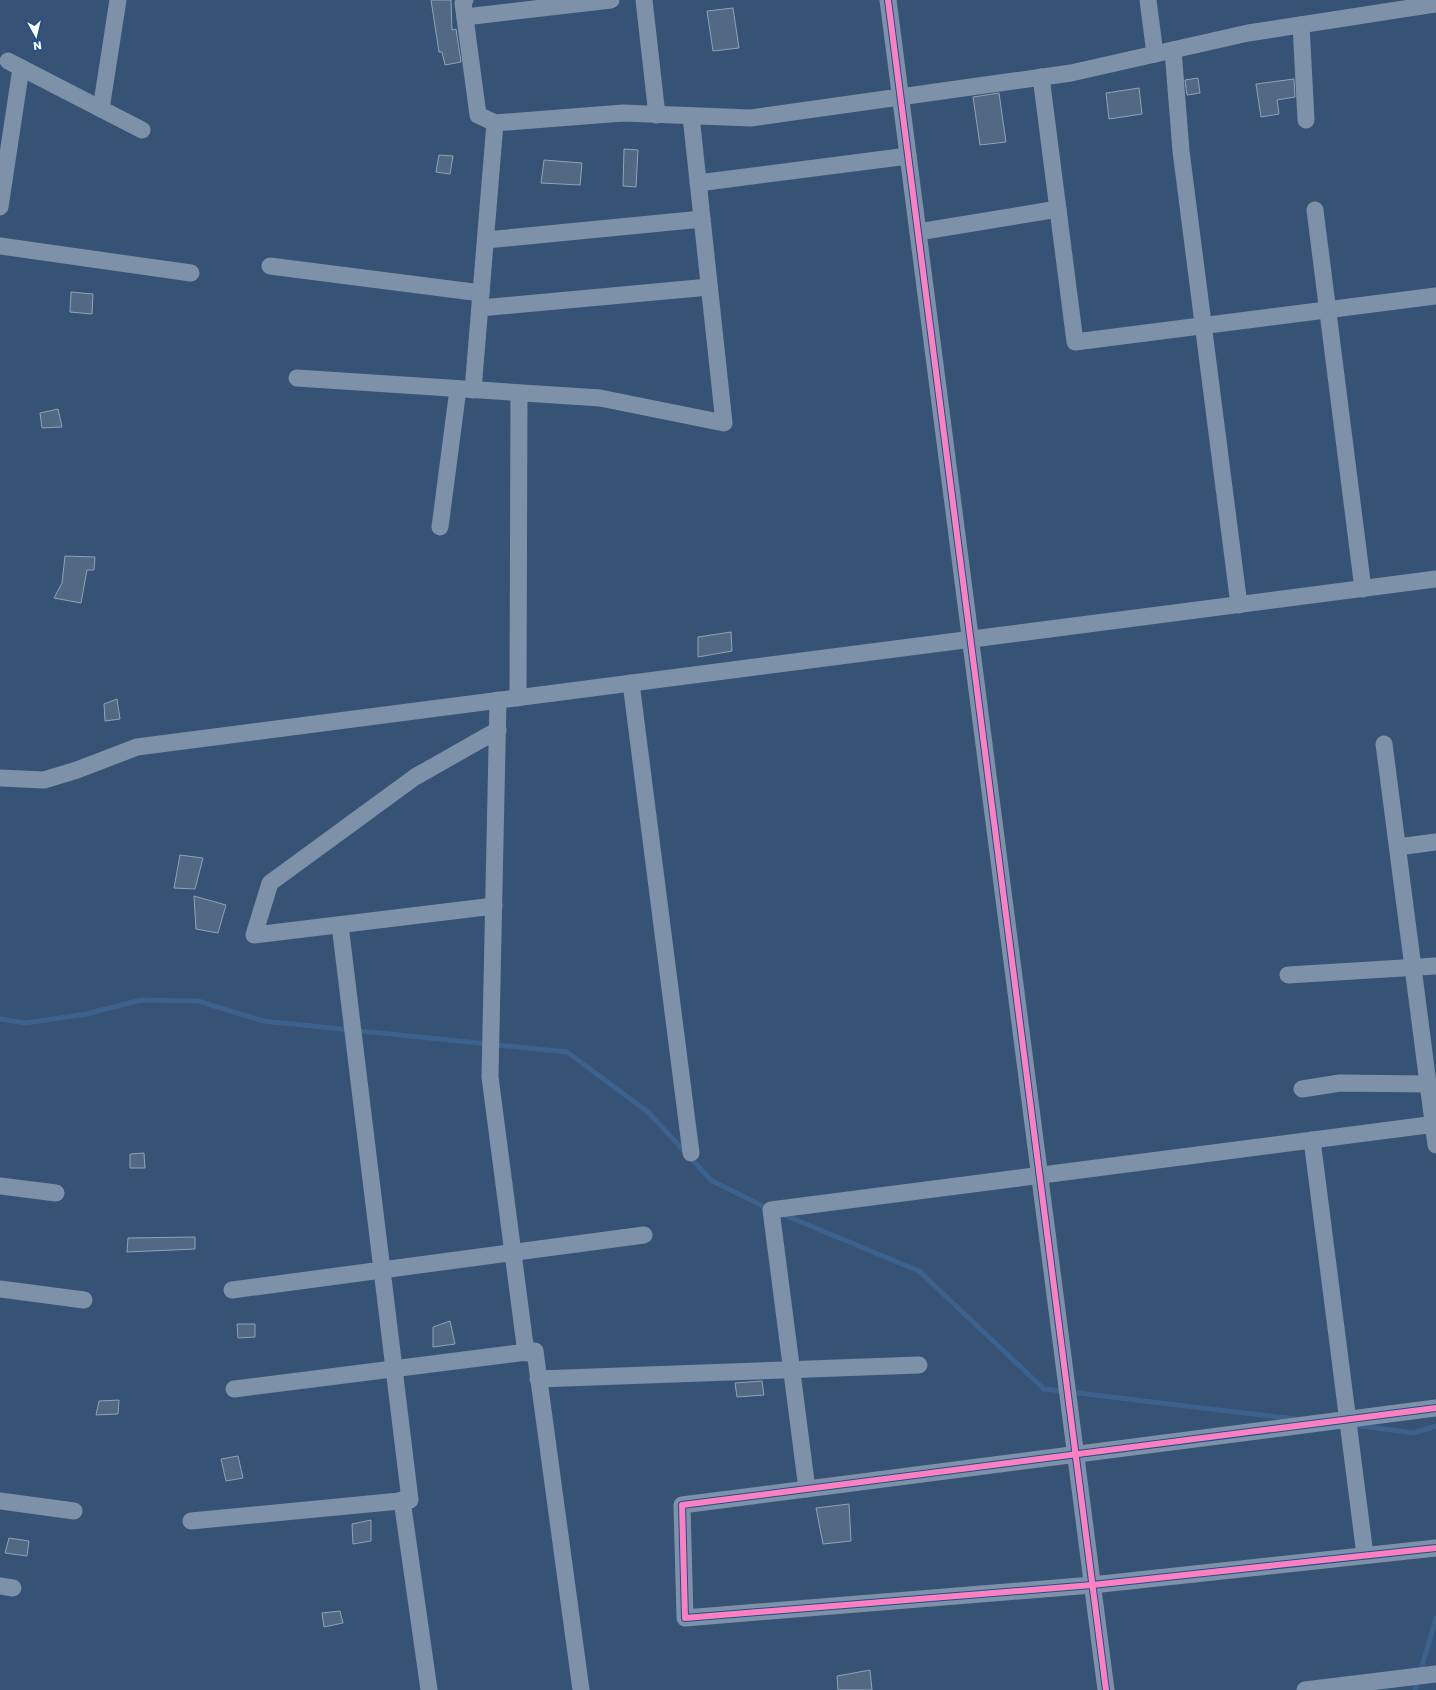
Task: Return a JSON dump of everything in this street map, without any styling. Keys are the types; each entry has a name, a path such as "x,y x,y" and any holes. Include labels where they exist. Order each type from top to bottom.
{"street":[{"path":"101,109 118,0"},
{"path":"465,0 463,3 478,115 495,124 623,113 751,118 1041,78 1071,73 1248,33 1436,4"},
{"path":"465,17 611,0"},
{"path":"644,0 657,115"},
{"path":"888,0 1106,1690"},
{"path":"1148,0 1155,54"},
{"path":"1301,25 1306,120"},
{"path":"1173,50 1181,151 1239,605"},
{"path":"0,207 14,64 142,130"},
{"path":"1041,78 1075,342 1436,296"},
{"path":"297,378 600,398 724,422 691,116"},
{"path":"440,528 481,300 495,124"},
{"path":"698,183 908,156"},
{"path":"918,232 1058,209"},
{"path":"1314,210 1363,589"},
{"path":"486,240 702,219"},
{"path":"0,246 191,273"},
{"path":"270,266 481,300 709,287"},
{"path":"518,698 519,393"},
{"path":"0,778 44,780 77,770 137,747 1436,579"},
{"path":"631,683 691,1153"},
{"path":"498,700 490,1077 526,1353"},
{"path":"494,906 254,935 270,883 415,777 498,730"},
{"path":"1384,744 1428,1084 1435,1124 1436,1145"},
{"path":"1398,847 1436,842"},
{"path":"191,1521 410,1500 340,925"},
{"path":"1288,975 1436,966"},
{"path":"1302,1089 1340,1083 1428,1084"},
{"path":"807,1489 771,1210 1435,1124"},
{"path":"1312,1140 1365,1556"},
{"path":"0,1186 56,1192"},
{"path":"232,1290 644,1236"},
{"path":"0,1289 84,1300"},
{"path":"234,1389 534,1352 581,1690"},
{"path":"538,1379 918,1365"},
{"path":"1436,1408 682,1506 685,1618 1092,1585 1436,1548"},
{"path":"402,1500 429,1690"},
{"path":"0,1501 74,1511"},
{"path":"1305,1690 1436,1674"}],"building":[{"path":"431,0 451,0 452,30 456,29 461,62 445,65 442,52 439,52"},
{"path":"733,8 739,48 713,51 707,11"},
{"path":"1198,78 1200,93 1187,95 1185,80"},
{"path":"1294,79 1295,97 1277,100 1279,114 1261,117 1256,84"},
{"path":"1139,88 1142,114 1109,119 1106,93"},
{"path":"999,93 1006,142 980,145 973,97"},
{"path":"624,149 638,150 636,187 623,186"},
{"path":"439,155 453,156 450,174 436,172"},
{"path":"544,160 582,163 580,185 541,183"},
{"path":"71,292 93,294 92,314 70,312"},
{"path":"58,409 62,427 42,428 40,413"},
{"path":"65,556 95,557 94,570 87,570 81,603 54,598 62,583"},
{"path":"731,632 732,651 698,657 698,637"},
{"path":"117,699 120,719 105,721 104,704"},
{"path":"180,855 203,858 195,889 174,888"},
{"path":"194,896 226,905 218,933 196,929"},
{"path":"144,1153 145,1168 130,1168 130,1154"},
{"path":"195,1237 195,1249 127,1252 128,1238"},
{"path":"450,1321 455,1344 433,1347 433,1327"},
{"path":"237,1324 255,1324 255,1337 238,1338"},
{"path":"762,1381 764,1395 737,1397 735,1383"},
{"path":"119,1400 118,1414 96,1415 99,1401"},
{"path":"238,1456 243,1478 226,1481 221,1459"},
{"path":"849,1504 851,1541 823,1544 816,1508"},
{"path":"371,1520 371,1541 353,1544 352,1524"},
{"path":"9,1538 29,1541 27,1556 5,1553"},
{"path":"340,1611 343,1623 324,1627 322,1613"},
{"path":"870,1670 872,1690 838,1690 837,1676"}],"waterway":[{"path":"0,1019 26,1023 86,1014 141,1000 198,1001 263,1021 567,1052 648,1112 712,1181 769,1209"},
{"path":"782,1214 919,1271 1044,1389 1296,1419"},
{"path":"1354,1425 1414,1433 1436,1426"},
{"path":"1415,1690 1436,1618"}],"cycle path":[{"path":"888,0 1106,1690"},
{"path":"1436,1408 682,1505 685,1618 1092,1585 1436,1548"}]}
